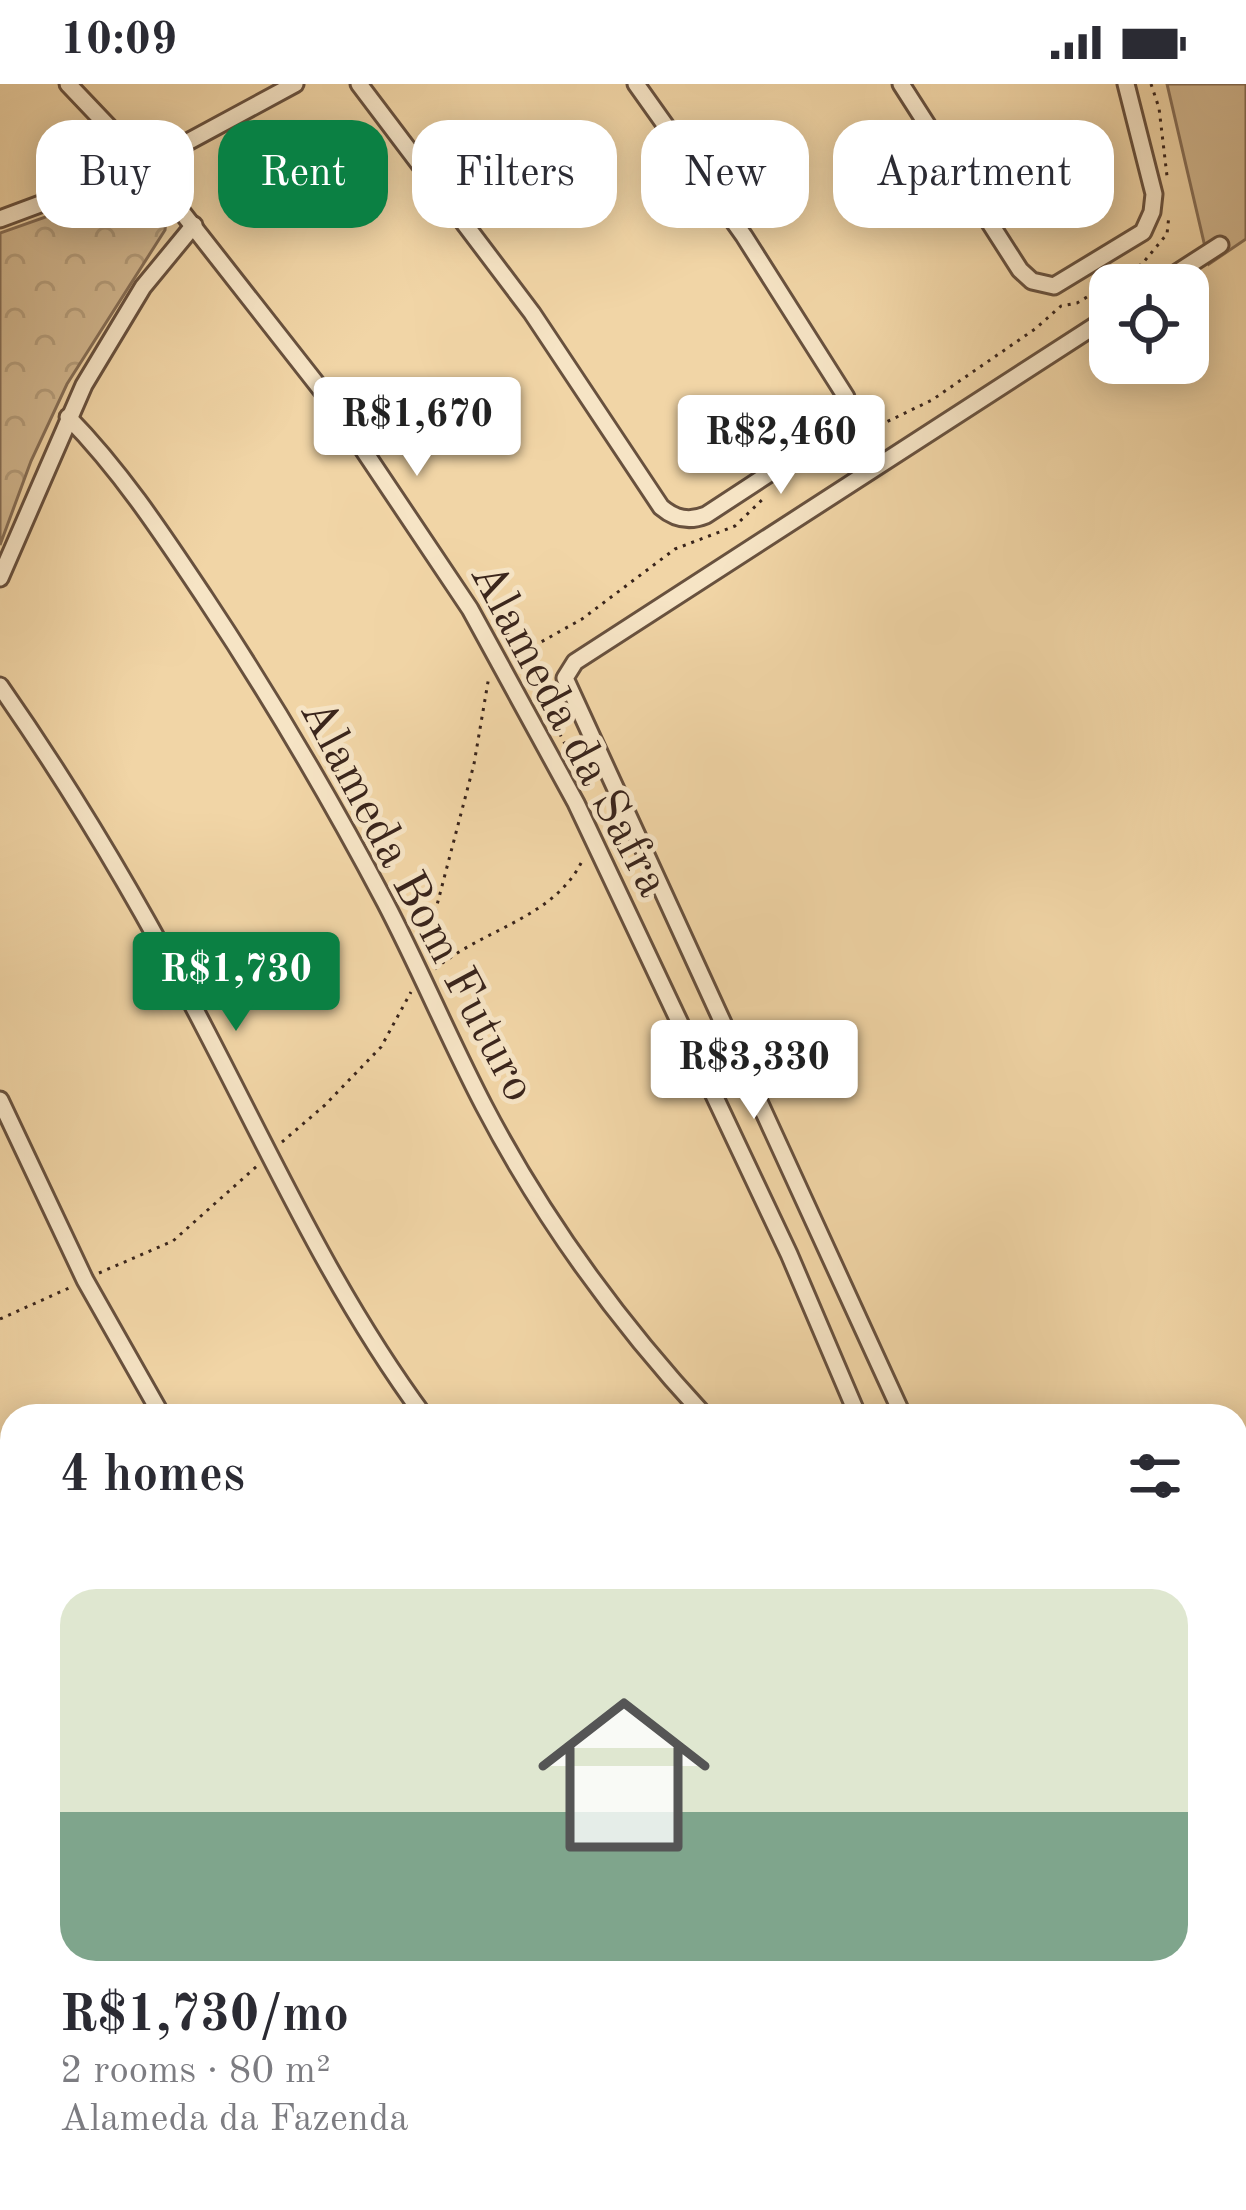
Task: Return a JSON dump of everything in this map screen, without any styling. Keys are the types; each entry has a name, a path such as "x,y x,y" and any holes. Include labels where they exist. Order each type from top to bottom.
{"street":[{"name":"Alameda da Safra","path":"68,84 102,120"},
{"path":"194,139 295,84"},
{"path":"358,84 519,296 661,507 683,519 706,515 834,431 844,415 846,397 744,236 636,84"},
{"path":"902,84 1020,270 1040,284 1061,284 1143,232 1148,223 1154,194 1126,84"},
{"path":"0,219 36,206"},
{"name":"Alameda da Safra","path":"194,225 370,455 503,666 576,803 789,1254 853,1404"},
{"path":"0,578 68,417 121,320 191,228"},
{"path":"1191,264 1220,245"},
{"path":"898,1404 566,678 575,662 1089,330"},
{"name":"Alameda Bom Futuro","path":"68,417 142,508 269,698 349,835 484,1106 545,1211 607,1301 694,1404"},
{"path":"0,686 114,860 340,1290 416,1404"},
{"path":"0,1100 85,1280 155,1404"}],"path":[{"path":"1150,84 1160,108 1168,180"},
{"path":"832,450 871,426 932,400 1061,306 1077,303 1142,264 1167,234 1171,201"},
{"path":"423,979 426,942 473,764 490,673 582,619 659,558 735,526 767,495"},
{"path":"520,658 586,788"},
{"path":"0,1319 173,1241 325,1105 380,1047 423,979 454,952 555,898 574,880 585,857"}],"green space":[{"path":"1167,84 1246,84 1246,239 1209,264"},
{"path":"36,220 36,228 165,230 67,384 31,461 0,545 0,233"}]}
